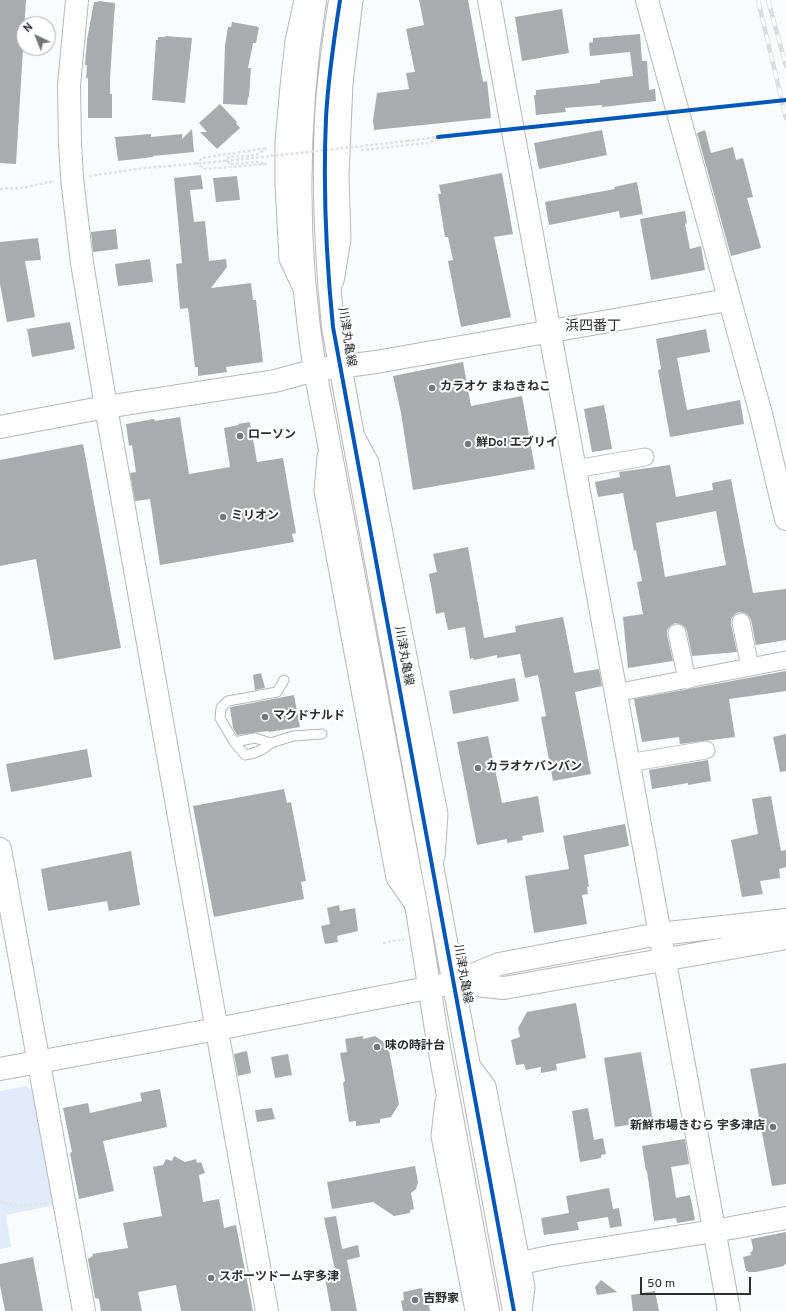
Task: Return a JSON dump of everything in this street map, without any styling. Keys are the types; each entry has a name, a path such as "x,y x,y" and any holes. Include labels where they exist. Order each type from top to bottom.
{"street":[{"path":"77,0 70,85 70,143 72,178 82,262 106,407 268,1311"},
{"path":"303,0 294,41 289,86 284,142 284,186 288,259 306,297"},
{"path":"315,0 307,48 300,175 301,249 309,332 417,910 446,1084 488,1311"},
{"name":"川津丸亀線","path":"340,0 331,58 326,116 324,167 326,248 333,327 514,1311"},
{"path":"331,307 342,239 340,176 344,83 354,0"},
{"path":"489,0 728,1311"},
{"path":"647,0 728,300 761,414 786,519"},
{"path":"0,427 106,407 275,381 315,370 376,362 728,300"},
{"path":"575,469 645,458"},
{"path":"741,622 750,667"},
{"path":"677,633 687,680"},
{"path":"615,694 786,660"},
{"path":"628,763 706,750"},
{"path":"0,849 84,1311"},
{"path":"0,1069 430,988 453,983 499,964 659,934 786,920"},
{"path":"453,983 504,988 786,938"},
{"path":"468,1060 487,1086 526,1287 523,1311"},
{"path":"446,1084 440,1136 474,1311"},
{"path":"521,1263 554,1256 786,1218"}],"lane":[{"path":"284,680 277,692 228,701 221,708 220,718 234,742 245,755 255,754 271,743 293,736 322,734"},
{"path":"234,742 255,738 271,743"}],"path":[{"path":"0,189 20,188 72,178 104,175 145,168 229,161 445,136"},
{"path":"361,150 429,143 438,137"},
{"path":"198,164 202,158 267,148 256,155 228,157 229,161"},
{"path":"198,164 205,169 266,164 257,162 229,164 229,161"},
{"path":"383,943 410,938"},
{"path":"0,1201 18,1205 35,1205 63,1198"}],"shaded area":[{"path":"25,1086 35,1091 55,1205 6,1215 11,1247 0,1249 0,1091"}],"building":[{"path":"0,0 26,0 25,16 16,16 16,56 23,56 16,164 0,163"},
{"path":"419,0 468,0 483,82 487,81 491,118 374,130 373,120 377,93 409,89 406,73 415,72 406,29 424,25"},
{"path":"94,2 115,3 110,78 112,118 88,118 88,78 86,78 87,65 85,65 87,40"},
{"path":"562,9 569,53 522,61 515,17"},
{"path":"232,22 259,27 256,43 253,43 248,68 251,68 247,105 223,104 225,45 228,27 231,27"},
{"path":"640,34 642,61 647,61 649,90 655,89 656,101 602,107 602,105 565,108 566,112 536,115 534,95 536,95 536,90 600,83 600,80 633,76 630,52 590,56 589,43 593,42 593,38"},
{"path":"165,36 192,38 185,103 152,100 156,40 158,40 158,37"},
{"path":"220,104 237,122 236,123 240,128 217,149 200,132 207,132 199,123"},
{"path":"192,129 194,152 118,161 115,137 151,134 151,137 182,134 182,139"},
{"path":"602,130 607,155 539,169 534,143"},
{"path":"705,130 711,153 733,147 736,160 743,158 753,197 747,198 761,248 731,256 697,133"},
{"path":"502,173 513,234 494,237 511,317 461,327 448,261 453,260 448,237 445,237 438,194 441,194 439,185"},
{"path":"201,175 203,189 190,190 194,222 205,221 209,261 226,259 227,267 211,288 251,283 253,300 256,300 263,362 226,367 227,372 198,376 198,367 195,367 188,308 180,309 176,264 182,263 174,178"},
{"path":"237,176 240,200 216,202 213,178"},
{"path":"637,182 643,214 620,218 619,211 549,225 545,202 615,189 614,187"},
{"path":"685,211 687,223 685,224 690,249 701,246 705,270 651,280 640,219"},
{"path":"116,229 118,249 93,252 91,232"},
{"path":"38,238 41,260 25,261 35,317 7,322 0,284 0,242"},
{"path":"150,259 153,282 118,286 115,264"},
{"path":"70,322 75,349 32,357 27,329"},
{"path":"706,329 710,352 677,358 687,410 740,400 744,424 670,437 658,370 661,369 656,339"},
{"name":"鮮Do! エブリイ","path":"463,362 471,406 522,396 535,469 413,490 401,413 393,376"},
{"path":"604,405 612,449 592,452 584,409"},
{"name":"ミリオン","path":"180,417 189,474 230,467 224,428 239,425 238,424 250,422 257,462 283,458 296,533 292,534 294,542 160,565 150,499 135,501 130,473 136,472 132,445 129,446 126,424 154,419 155,421"},
{"path":"83,444 121,648 54,660 36,559 0,566 0,460"},
{"path":"670,465 676,497 713,490 712,483 731,479 753,593 786,589 786,640 756,645 749,616 745,613 739,612 731,619 737,652 692,656 685,627 675,623 667,630 673,661 628,668 623,617 643,614 637,582 642,581 636,550 634,551 623,493 598,497 595,482 620,477 619,472","holes":["716,511 726,565 665,577 656,523"]},
{"path":"468,547 484,638 516,632 515,626 563,617 574,673 599,669 602,686 575,692 591,774 553,781 541,717 546,716 538,675 525,678 520,654 497,658 497,655 474,660 473,658 470,659 465,627 448,630 444,612 436,614 429,574 437,572 433,554"},
{"path":"786,671 786,691 729,699 735,737 680,744 679,737 642,742 634,699"},
{"path":"261,673 265,688 255,690 253,675"},
{"path":"515,678 519,701 453,714 449,691"},
{"name":"マクドナルド","path":"294,695 300,727 237,735 233,728 231,707"},
{"path":"786,734 786,771 780,772 773,737"},
{"path":"488,736 502,803 538,796 544,832 522,836 523,840 507,843 507,839 477,845 457,742"},
{"path":"87,749 92,777 11,792 6,764"},
{"path":"708,760 711,781 652,789 649,770"},
{"path":"284,789 287,803 291,802 306,881 301,882 304,899 214,917 193,806"},
{"path":"771,796 781,851 786,850 786,867 779,869 780,878 760,881 763,894 742,897 731,840 758,834 752,799"},
{"path":"625,824 629,846 584,855 589,887 587,887 588,894 582,895 587,924 534,933 525,876 569,869 563,836"},
{"path":"131,851 140,905 109,911 107,901 48,911 41,869"},
{"path":"339,905 340,911 355,908 358,931 337,936 338,942 325,944 321,926 330,924 327,908"},
{"path":"576,1003 586,1058 556,1064 557,1070 541,1073 541,1067 526,1070 524,1064 516,1065 511,1040 520,1037 518,1028 527,1012"},
{"path":"363,1036 363,1039 375,1036 388,1045 399,1104 391,1117 380,1119 380,1123 356,1126 356,1121 349,1122 343,1083 345,1081 340,1053 347,1052 345,1039"},
{"path":"247,1051 251,1073 238,1076 234,1054"},
{"path":"641,1052 653,1121 615,1127 604,1058"},
{"path":"288,1054 292,1075 275,1078 271,1057"},
{"name":"新鮮市場きむら 宇多津店","path":"786,1063 786,1184 772,1186 750,1069"},
{"path":"160,1089 167,1127 103,1141 114,1191 79,1199 70,1153 72,1152 63,1108 88,1103 90,1113 142,1101 140,1093"},
{"path":"272,1108 275,1119 257,1122 255,1110"},
{"path":"588,1108 594,1140 603,1138 606,1154 601,1155 601,1158 580,1162 572,1111"},
{"path":"685,1139 689,1164 671,1167 676,1198 690,1195 695,1220 677,1223 676,1218 654,1221 642,1146"},
{"path":"174,1156 185,1162 196,1159 197,1163 201,1162 205,1173 199,1175 203,1202 219,1199 224,1228 236,1225 253,1311 181,1311 176,1285 138,1292 142,1311 101,1311 99,1299 95,1298 88,1259 93,1256 92,1254 128,1248 123,1223 162,1216 153,1167 163,1165 166,1159 172,1161"},
{"path":"415,1166 418,1182 416,1189 411,1193 414,1209 410,1210 410,1213 394,1216 373,1202 332,1209 327,1182"},
{"path":"609,1188 613,1209 619,1208 622,1226 610,1228 608,1217 577,1222 579,1230 544,1235 541,1218 569,1213 566,1196"},
{"path":"336,1216 342,1249 358,1245 360,1257 347,1260 357,1311 331,1311 324,1272 335,1270 324,1218"},
{"path":"786,1232 786,1264 784,1266 756,1272 746,1271 743,1257 751,1255 750,1252 752,1252 753,1248 751,1239"},
{"path":"33,1257 43,1311 5,1311 0,1285 0,1264"},
{"path":"601,1280 617,1292 597,1295 595,1287"},
{"name":"吉野家","path":"422,1288 424,1295 427,1295 430,1311 403,1311 401,1301 404,1300 403,1292"},
{"path":"655,1291 659,1311 633,1311 631,1295"}],"railway":[{"path":"758,0 786,118"},
{"path":"768,0 786,66"}],"cycle path":[{"path":"340,0 328,88 325,144 326,222 333,327 514,1311"},
{"path":"438,137 786,100"}],"place":[{"name":"カラオケ まねきねこ","path":"432,388"},
{"name":"ローソン","path":"240,436"},
{"name":"鮮Do! エブリイ","path":"468,444"},
{"name":"ミリオン","path":"223,517"},
{"name":"マクドナルド","path":"265,717"},
{"name":"カラオケバンバン","path":"478,768"},
{"name":"味の時計台","path":"377,1047"},
{"name":"新鮮市場きむら 宇多津店","path":"773,1127"},
{"name":"スポーツドーム宇多津","path":"211,1278"},
{"name":"吉野家","path":"415,1300"}],"district":[{"name":"浜四番丁","path":"593,327"}]}
